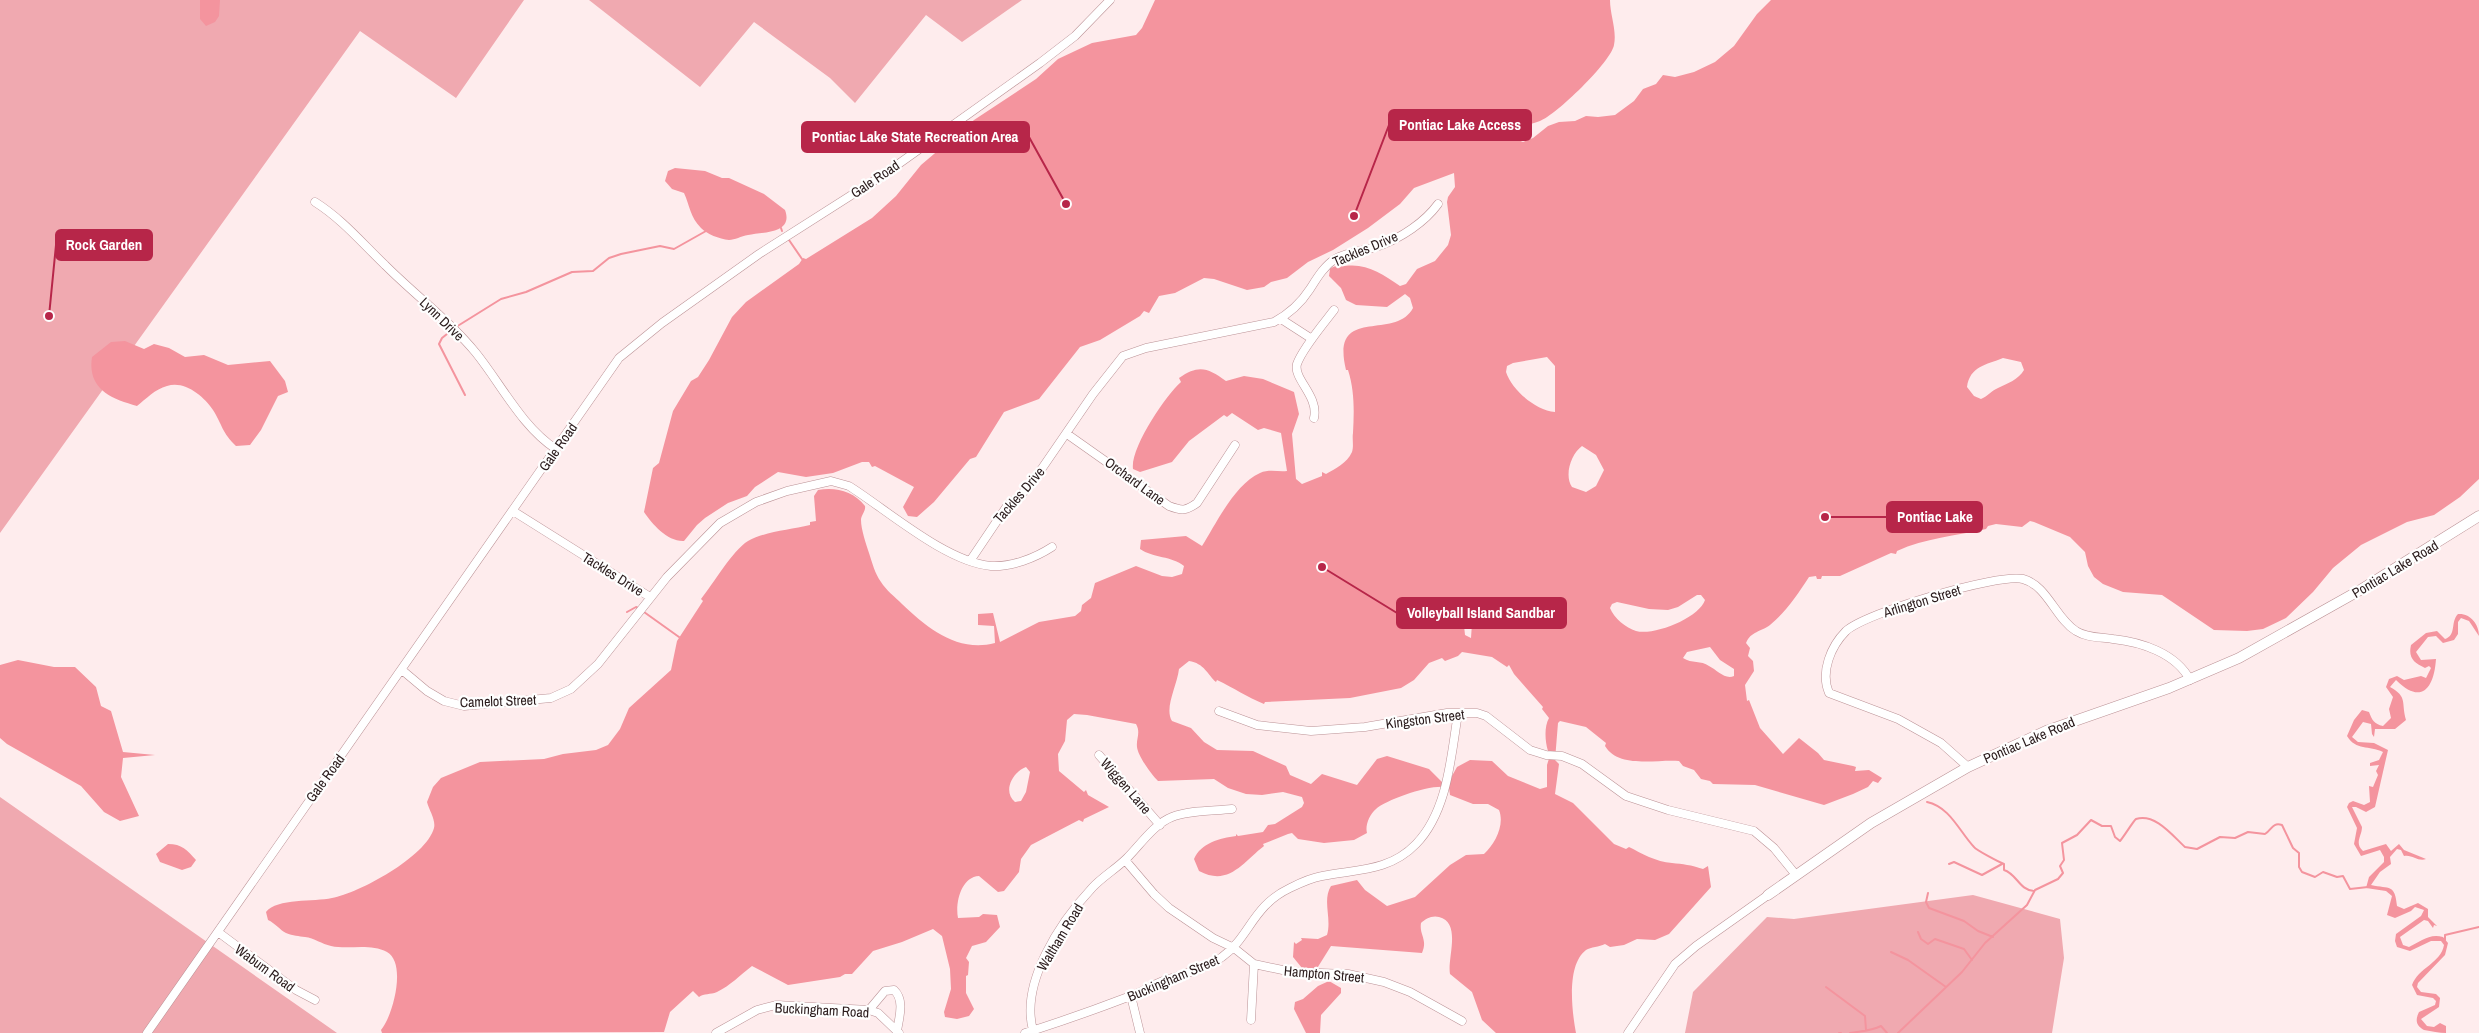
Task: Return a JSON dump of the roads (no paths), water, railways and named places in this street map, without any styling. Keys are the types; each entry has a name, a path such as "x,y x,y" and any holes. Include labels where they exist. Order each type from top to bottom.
{"street":[{"name":"Gale Road","path":"147,1033 620,358 632,346 759,254 883,174 1033,68 1075,36 1110,0"},
{"name":"Lynn Drive","path":"314,202 334,214 385,265 444,318 476,353 537,432 556,449"},
{"name":"Tackles Drive","path":"513,511 650,597 720,523 756,502 787,491 831,481 849,486 948,552 970,561 1006,506 1020,496 1034,480 1093,394 1123,356 1146,348 1226,333 1280,319 1296,307 1328,264 1336,258 1392,240 1429,216 1438,204"},
{"path":"1314,418 1315,407 1312,396 1297,365 1312,339 1334,310"},
{"path":"1280,319 1312,339"},
{"name":"Orchard Lane","path":"1067,434 1169,506 1181,510 1188,510 1197,503 1234,445"},
{"name":"Pontiac Lake Road","path":"1628,1033 1675,964 1696,946 1885,814 1968,767 2039,734 2190,680 2272,641 2383,576 2479,516"},
{"path":"970,561 992,566 1016,563 1031,559 1052,547"},
{"name":"Arlington Street","path":"1968,767 1954,753 1921,731 1864,704 1842,699 1829,693 1826,686 1826,673 1829,658 1847,630 1912,601 1962,588 2011,578 2023,578 2033,584 2075,631 2088,636 2134,642 2150,647 2183,668 2190,680"},
{"name":"Camelot Street","path":"402,670 427,691 444,701 464,706 551,698 571,689 585,678 650,597"},
{"name":"Kingston Street","path":"1219,711 1257,725 1312,731 1365,726 1458,713 1477,713 1486,716 1530,750 1546,755 1562,756 1582,764 1626,796 1668,810 1754,832 1774,848 1796,875"},
{"name":"Buckingham Street","path":"1029,1032 1131,996 1220,959 1234,948 1252,918 1264,905 1288,889 1321,876 1375,869 1392,862 1406,853 1428,828 1437,812 1446,780 1458,713"},
{"name":"Wiggen Lane","path":"1099,754 1160,825 1125,860"},
{"path":"1160,825 1171,817 1232,808"},
{"name":"Hampton Street","path":"1125,860 1143,883 1169,908 1213,938 1234,948 1254,964 1292,972 1348,974 1384,982 1410,992 1462,1020"},
{"name":"Waltham Road","path":"1029,1032 1032,988 1049,950 1075,908 1092,888 1125,860"},
{"name":"Wabum Road","path":"218,932 296,990 315,1000"},
{"path":"1251,1020 1254,964"},
{"path":"870,1010 885,991 894,990 898,994 901,1003 897,1032"},
{"path":"1131,996 1140,1033"},
{"name":"Buckingham Road","path":"716,1033 757,1010 776,1005 870,1010 878,1013 897,1032"}],"waterway":[{"path":"456,327 501,299 526,292 572,272 593,271 609,258 621,254 660,246 674,249 706,231"},
{"path":"789,240 802,259"},
{"path":"452,330 442,338 439,344 465,395"},
{"path":"627,612 636,607 640,609"},
{"path":"644,612 679,637"},
{"path":"1927,802 1948,814 1976,849 2004,864 2004,870 2025,888 2034,891"},
{"path":"1898,1033 1962,972 1985,943 2027,905 2035,890 2058,879 2063,873 2060,866 2064,860 2062,843 2077,835 2091,820 2102,826 2111,826 2115,837 2120,841 2136,819 2150,819 2163,826 2185,847 2197,849 2220,837 2235,838 2248,832 2265,834 2274,825 2279,824 2282,825 2293,848 2299,853 2299,867 2302,872 2315,877 2323,872 2337,877 2343,876 2350,889 2368,887"},
{"path":"1949,864 1954,862 1982,875 2002,864"},
{"path":"1928,893 1926,902 1929,908 1964,921 1978,931 1993,937"},
{"path":"2445,940 2445,935 2479,927"},
{"path":"1918,932 1921,939 1928,944 1935,939 1964,949 1972,960"},
{"path":"1891,952 1908,960 1946,987"},
{"path":"1826,987 1865,1016 1866,1030"},
{"path":"1850,1033 1881,1026 1887,1033"}],"place":[{"name":"Pontiac Lake State Recreation Area","path":"1066,204"},
{"name":"Pontiac Lake Access","path":"1354,216"},
{"name":"Rock Garden","path":"49,316"},
{"name":"Pontiac Lake","path":"1825,517"},
{"name":"Volleyball Island Sandbar","path":"1322,567"}]}
